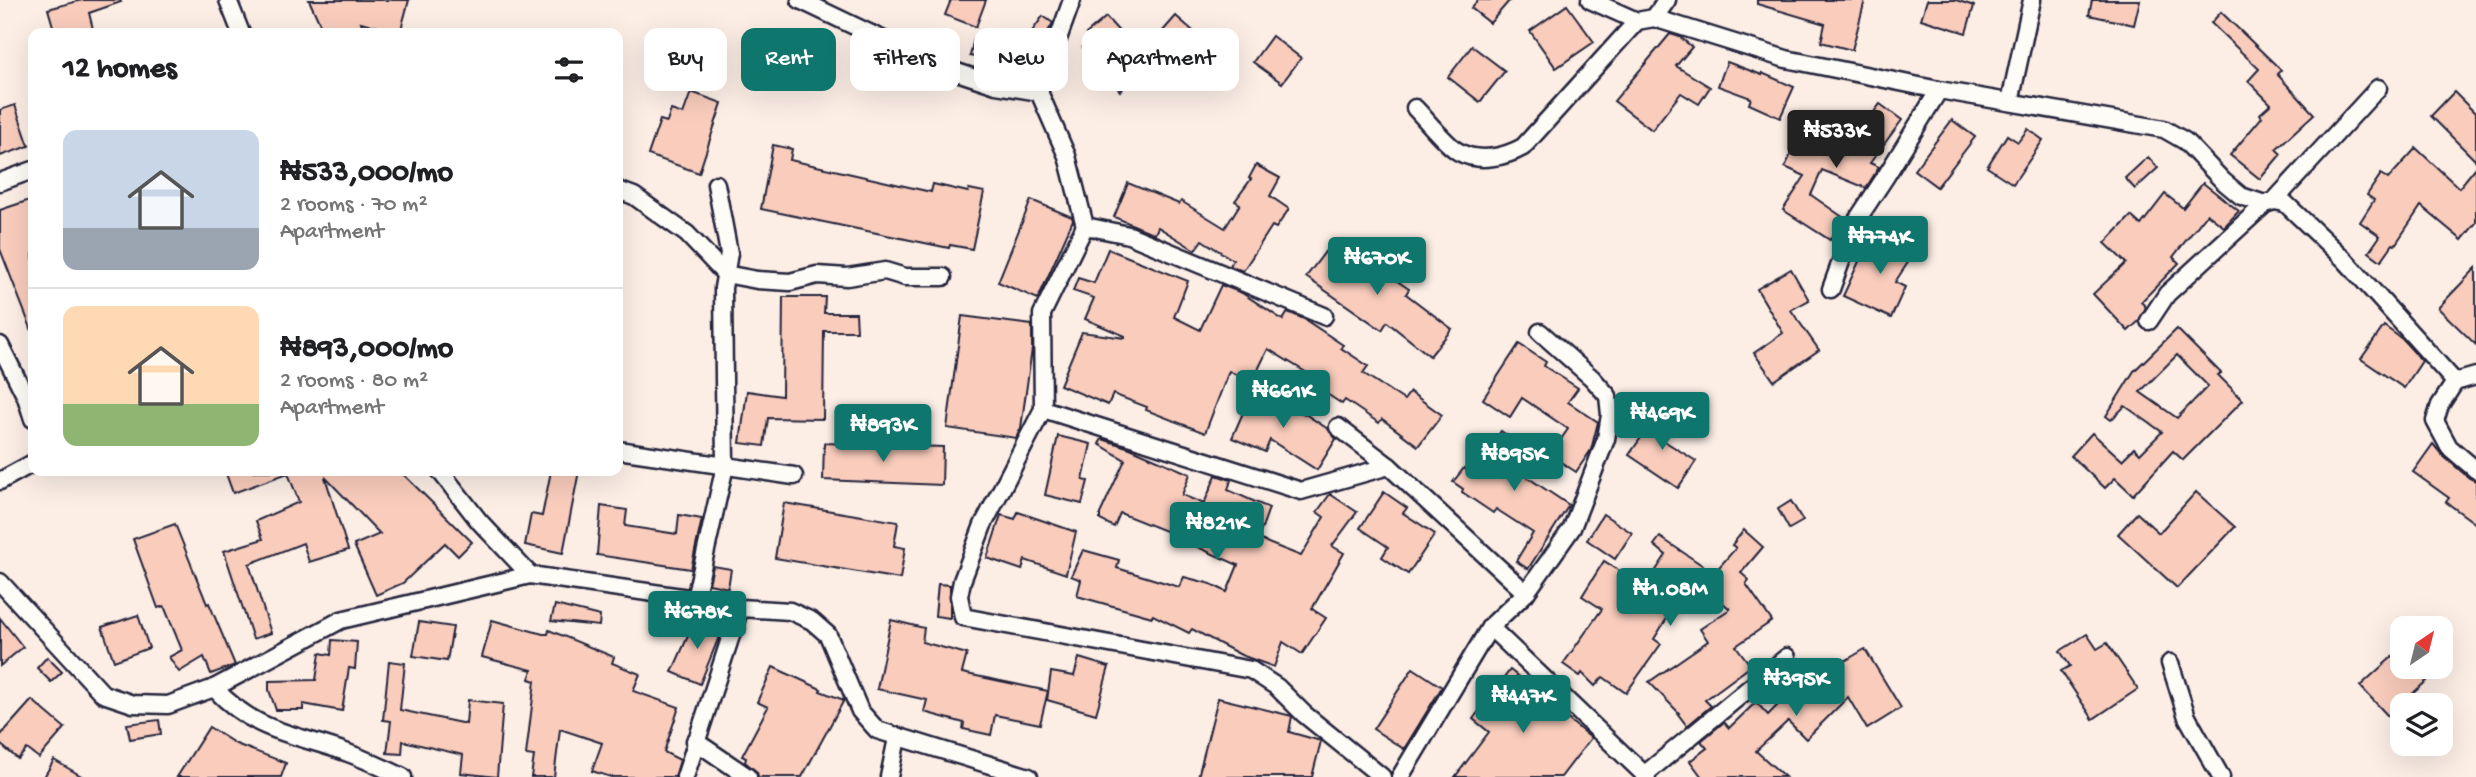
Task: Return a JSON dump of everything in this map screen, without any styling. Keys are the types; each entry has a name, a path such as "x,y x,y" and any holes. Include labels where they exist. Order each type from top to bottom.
{"street":[{"path":"228,0 239,28"},
{"path":"800,0 936,65 996,85 1039,92"},
{"path":"1072,0 1039,92 1067,156 1085,226 1042,314 1043,409 983,525 962,581 959,596 963,617 1251,670 1277,687 1304,714 1382,777"},
{"path":"1590,0 1637,21 1654,18 1786,59 1939,90 2164,129 2185,141 2241,196 2270,203 2285,203 2345,260 2455,382"},
{"path":"1654,18 1667,0"},
{"path":"2010,102 2032,0"},
{"path":"1415,108 1458,152 1484,158 1507,156 1523,147 1637,21"},
{"path":"2149,321 2167,294 2270,203 2378,88"},
{"path":"1831,289 1855,223 1939,90"},
{"path":"0,182 28,172"},
{"path":"695,599 725,467 723,288 729,253 716,184"},
{"path":"623,192 634,196 687,234 725,274 790,282 817,275 848,276 885,271 905,277 943,277"},
{"path":"1085,226 1129,235 1324,316"},
{"path":"1400,777 1490,627 1526,593 1572,528 1606,439 1610,415 1608,396 1592,377 1540,332"},
{"path":"0,345 28,403"},
{"path":"2476,376 2455,382 2440,405 2435,421 2449,447 2476,470"},
{"path":"1043,409 1301,491 1389,466"},
{"path":"1338,427 1389,466 1526,593"},
{"path":"623,451 794,476"},
{"path":"0,481 28,466"},
{"path":"444,476 479,521 530,575"},
{"path":"0,582 103,694 133,704 168,705 214,688 341,620 530,575 740,608 789,611 812,621 828,635 860,711 877,730 1030,777"},
{"path":"685,777 740,608"},
{"path":"1490,627 1646,776 1787,657"},
{"path":"2170,663 2187,717 2221,777"},
{"path":"214,688 231,706 255,722 349,753 403,777"},
{"path":"889,777 897,738"},
{"path":"695,741 748,777"}],"building":[{"path":"82,0 121,2 89,13 93,28 54,28 48,9"},
{"path":"309,0 409,0 401,28 382,28 361,22 363,28 322,28"},
{"path":"951,0 986,0 976,27 945,15"},
{"path":"1478,0 1510,0 1490,23 1471,8"},
{"path":"1757,0 1865,0 1852,50 1821,42 1825,24 1757,4"},
{"path":"1927,0 1956,0 1974,6 1966,33 1921,19"},
{"path":"2092,0 2140,0 2134,25 2089,15"},
{"path":"1567,5 1594,42 1556,68 1530,31"},
{"path":"2221,12 2281,70 2277,74 2314,114 2276,149 2281,154 2260,179 2230,155 2262,117 2260,114 2271,104 2248,81 2259,69 2211,23"},
{"path":"1043,16 1053,23 1050,28 1034,28"},
{"path":"1176,16 1190,28 1166,28"},
{"path":"1106,17 1116,28 1093,28"},
{"path":"1670,34 1680,37 1692,47 1676,66 1710,87 1699,104 1681,93 1652,130 1614,101"},
{"path":"1272,36 1301,58 1282,83 1253,62"},
{"path":"974,38 974,57 970,56"},
{"path":"1472,46 1505,71 1480,102 1448,77"},
{"path":"1727,62 1794,87 1780,118 1749,104 1751,98 1718,86"},
{"path":"691,92 722,103 699,173 648,155 660,120 667,122 671,110 683,114"},
{"path":"2454,92 2476,114 2476,161 2431,116"},
{"path":"1880,104 1902,120 1870,163 1879,167 1866,188 1822,170 1811,195 1844,218 1830,240 1783,210 1805,176 1785,167 1800,135 1842,155"},
{"path":"15,105 28,146 0,156 0,110"},
{"path":"1952,120 1975,137 1937,187 1914,170"},
{"path":"2028,129 2043,140 2013,184 1987,167 2007,135 2018,142"},
{"path":"773,145 792,149 790,160 931,192 933,184 968,192 969,189 984,192 972,249 950,245 949,248 761,209"},
{"path":"2416,148 2459,188 2476,167 2476,223 2462,240 2421,206 2381,261 2369,252 2380,236 2360,222 2374,200 2367,195 2381,174 2388,179"},
{"path":"2148,157 2158,168 2135,189 2125,178"},
{"path":"1256,165 1280,178 1270,196 1289,209 1276,228 1272,226 1243,271 1230,266 1233,260 1202,240 1195,250 1158,227 1155,234 1114,217 1128,183 1179,204 1181,201 1225,228 1240,204 1235,201 1251,179 1249,178"},
{"path":"2203,183 2239,211 2224,227 2207,214 2173,257 2179,263 2141,302 2146,307 2139,321 2128,331 2093,294 2126,263 2105,243 2131,216 2141,225 2165,194 2183,208"},
{"path":"1031,200 1072,217 1073,220 1038,299 998,282"},
{"path":"28,201 28,321 0,249 0,210"},
{"path":"1889,235 1915,252 1895,282 1905,287 1891,318 1843,296 1874,236 1884,243"},
{"path":"1334,240 1409,289 1406,294 1452,329 1430,356 1387,322 1382,330 1306,277"},
{"path":"1108,249 1188,281 1174,317 1200,330 1221,285 1242,293 1283,320 1288,312 1304,319 1343,345 1341,348 1368,366 1363,373 1404,400 1410,392 1442,415 1418,446 1382,419 1379,423 1345,400 1342,404 1321,390 1325,384 1268,349 1252,382 1229,371 1205,433 1113,394 1108,405 1060,385 1082,332 1125,338 1085,319 1094,298 1073,291 1078,278 1094,283"},
{"path":"2476,268 2476,345 2438,308"},
{"path":"1791,269 1809,300 1791,310 1819,350 1774,381 1754,353 1783,333 1757,289"},
{"path":"783,297 825,297 824,313 856,313 857,331 824,331 823,419 768,418 764,446 740,443 747,391 782,396"},
{"path":"962,316 1032,325 1032,349 1021,428 1016,438 947,428"},
{"path":"2384,326 2402,339 2422,361 2404,388 2361,359"},
{"path":"2177,329 2221,373 2218,375 2243,400 2183,460 2173,451 2133,495 2115,478 2105,488 2071,456 2092,433 2122,460 2134,448 2140,454 2162,432 2125,406 2111,420 2106,416 2134,371","holes":["2177,355 2208,386 2177,418 2140,392"]},
{"path":"1519,344 1546,362 1544,366 1578,388 1568,402 1598,422 1591,450 1576,472 1550,455 1568,429 1522,398 1510,417 1483,399"},
{"path":"1252,392 1305,414 1328,429 1336,439 1317,470 1270,440 1265,452 1232,438"},
{"path":"1661,409 1675,419 1661,439 1696,461 1678,488 1629,455"},
{"path":"1501,431 1537,456 1524,475 1569,505 1528,569 1516,561 1533,533 1496,509 1493,513 1462,492 1463,489 1453,482 1464,468 1472,475"},
{"path":"1058,436 1091,444 1083,480 1088,481 1082,504 1045,495"},
{"path":"1102,439 1190,474 1182,495 1204,504 1216,475 1231,480 1228,490 1269,508 1258,539 1301,556 1324,517 1317,512 1330,494 1357,512 1332,546 1344,553 1312,609 1326,618 1302,654 1283,642 1274,667 1241,655 1192,629 1189,633 1153,615 1152,617 1077,596 1081,580 1071,576 1083,550 1119,560 1117,568 1179,587 1184,577 1211,584 1227,592 1238,565 1195,546 1196,543 1120,513 1114,527 1100,520 1100,514 1125,460 1099,444"},
{"path":"824,443 943,447 942,485 823,480"},
{"path":"2433,444 2442,455 2476,481 2476,524 2446,502 2449,498 2413,472"},
{"path":"227,476 280,476 233,493"},
{"path":"289,476 405,476 472,542 458,556 445,543 403,583 376,595 354,545 380,534 325,477 348,550 309,562 303,543 249,564 271,633 253,639 224,551 263,539 256,521 299,502"},
{"path":"550,476 578,476 563,553 525,545 531,514 542,516"},
{"path":"1384,492 1407,508 1403,513 1435,534 1408,574 1382,557 1388,547 1360,528"},
{"path":"2196,492 2235,527 2177,588 2118,534 2137,513 2159,533"},
{"path":"1791,501 1803,521 1789,529 1778,509"},
{"path":"784,503 898,522 894,546 905,548 900,579 775,558"},
{"path":"601,506 627,510 625,526 677,534 679,515 702,519 691,569 597,555"},
{"path":"1018,512 1076,532 1066,574 1025,560 1022,570 987,558 1001,515 1015,519"},
{"path":"1603,514 1632,533 1615,559 1587,540"},
{"path":"175,524 235,665 211,674 204,657 179,672 169,657 182,650 164,606 158,608 133,539"},
{"path":"1744,530 1763,547 1741,573 1749,580 1746,584 1772,621 1736,646 1751,666 1705,700 1711,706 1687,726 1679,713 1649,682 1708,641 1700,629 1730,609 1685,571 1668,598 1676,604 1654,639 1661,644 1626,693 1603,677 1595,686 1582,673 1580,676 1563,664 1602,609 1582,596 1604,561 1645,587 1666,555 1654,545 1660,537 1714,573 1736,548 1732,545"},
{"path":"713,566 731,569 728,588 709,584"},
{"path":"938,584 950,585 950,618 935,616"},
{"path":"555,605 600,616 599,626 551,621"},
{"path":"138,615 149,648 114,661 102,627"},
{"path":"0,618 23,647 0,666"},
{"path":"696,618 722,629 700,684 672,672"},
{"path":"492,620 543,634 548,634 549,630 614,657 612,663 640,674 633,691 679,707 664,752 680,760 675,777 611,777 592,771 602,743 560,729 554,777 531,777 534,756 526,755 535,681 529,679 532,670 482,657"},
{"path":"891,620 924,628 922,642 967,654 962,673 1048,691 1040,724 995,715 991,735 963,729 964,723 924,712 927,700 877,689"},
{"path":"419,622 453,627 447,661 413,656"},
{"path":"2087,634 2097,649 2107,643 2138,689 2093,719 2061,671 2070,666 2060,651"},
{"path":"332,640 357,642 355,669 349,668 342,711 303,704 303,710 276,710 269,690 269,681 316,680 320,653 331,655"},
{"path":"1865,649 1901,708 1867,729 1848,697 1806,739 1788,721 1756,751 1785,777 1702,777 1690,761 1707,748 1701,741 1724,722 1729,728 1756,702 1768,715 1806,676 1811,681"},
{"path":"47,657 62,672 51,682 37,668"},
{"path":"1079,658 1109,667 1096,714 1047,700 1051,672 1074,676"},
{"path":"2390,659 2390,679 2429,679 2413,693 2390,693 2388,716 2360,686"},
{"path":"389,661 405,663 400,710 466,724 468,700 503,704 497,777 461,773 463,755 403,741 402,754 387,753 391,721 383,720"},
{"path":"773,667 844,700 802,777 758,777 757,772 742,756 768,707 757,702"},
{"path":"1413,668 1442,687 1404,749 1373,729"},
{"path":"1510,670 1591,738 1561,777 1455,777 1489,732 1473,719"},
{"path":"1218,698 1292,716 1289,732 1321,741 1312,777 1198,777"},
{"path":"32,700 65,728 39,758 27,749 18,759 0,744 0,736"},
{"path":"159,720 161,734 130,739 127,724"},
{"path":"209,727 236,744 286,763 281,777 177,777"},
{"path":"54,760 83,777 44,777"}]}
